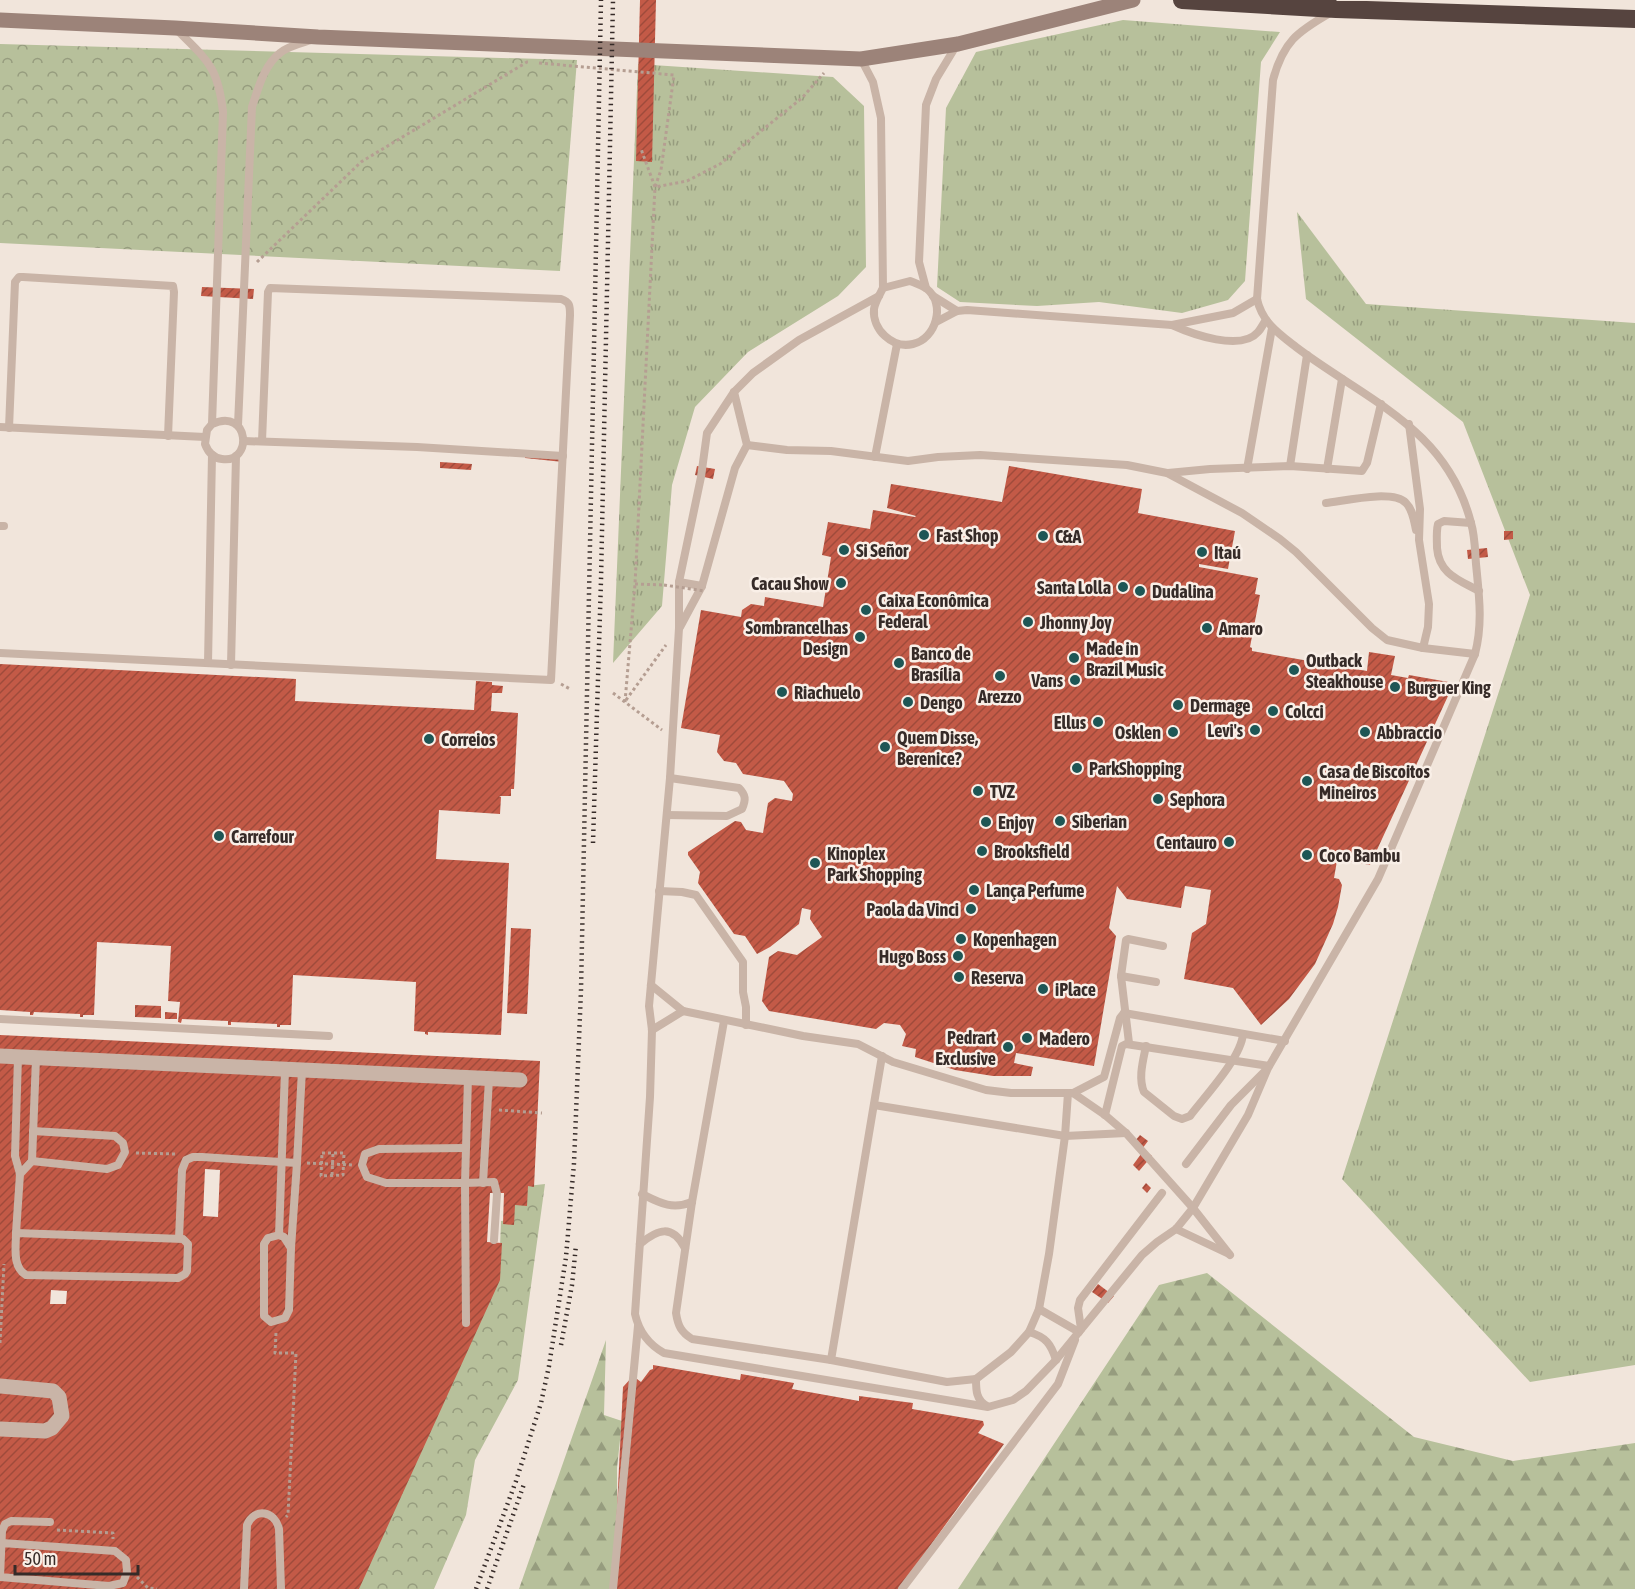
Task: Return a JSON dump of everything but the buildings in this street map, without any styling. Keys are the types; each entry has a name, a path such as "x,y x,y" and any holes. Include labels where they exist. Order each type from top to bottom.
{"highway":[{"path":"1182,0 1336,9 1635,19"},
{"path":"1606,18 1635,27"}],"street":[{"path":"0,21 175,28 318,37 861,59 958,44 1133,0"},
{"path":"0,1056 520,1080"},
{"path":"0,1386 53,1391 58,1397 62,1416 52,1428 45,1431 0,1429"}],"lane":[{"path":"638,1326 652,1347 664,1353 988,1407 1013,1400 1026,1391 1056,1360 1142,1255 1156,1242 1176,1229 1193,1208 1248,1115 1268,1067 1378,879 1475,654 1480,636 1481,608 1471,523 1446,466 1409,424 1307,355 1272,328 1257,299 1273,80 1278,61 1293,37 1336,9"},
{"path":"175,28 204,57 215,72 220,89 223,112 212,424 205,437 205,444 212,455 220,459 236,456 242,449 244,441 243,432 238,425 230,421 212,424"},
{"path":"238,425 252,107 268,67 280,52 318,37"},
{"path":"936,322 937,309 933,297 926,288 919,262 926,105 936,79 958,44"},
{"path":"861,59 873,82 881,118 884,288 874,310 876,324 881,334 897,344 913,344 926,337 936,322 957,311"},
{"path":"168,436 173,286 19,277 15,282 4,428 168,436 205,437"},
{"path":"884,288 910,281 926,288"},
{"path":"0,653 551,680 570,315 570,305 567,301 270,288 262,441"},
{"path":"613,1589 638,1326 635,1314 650,1097 651,985 673,738 679,582 701,477 707,433 734,392 753,373 799,340 879,296"},
{"path":"933,297 957,311 1035,314 1172,325 1233,313 1257,299"},
{"path":"1172,325 1191,333 1232,342 1247,339 1257,333 1266,320"},
{"path":"1247,469 1272,328"},
{"path":"875,457 897,344"},
{"path":"1290,466 1307,355"},
{"path":"1328,469 1342,379"},
{"path":"679,628 703,588 735,468 747,445 734,392"},
{"path":"747,445 787,450 831,451 908,460 980,455 1126,465 1167,473 1290,466 1359,471 1365,468 1381,404"},
{"path":"1409,424 1420,509 1419,540"},
{"path":"244,441 563,456"},
{"path":"208,663 212,455"},
{"path":"231,665 236,456"},
{"path":"1167,473 1242,513 1280,539 1387,640 1423,648 1475,654"},
{"path":"1326,503 1391,495 1407,503 1412,512 1419,540 1429,604 1428,627 1423,648"},
{"path":"1471,523 1444,521 1438,524 1436,533 1438,559 1447,572 1479,591"},
{"path":"679,582 703,588"},
{"path":"667,815 727,816 742,809 745,803 743,792 739,788 670,778"},
{"path":"659,891 696,895 741,959 746,1024"},
{"path":"1129,1043 1124,1013 1122,976 1126,940 1163,946"},
{"path":"1122,976 1156,982"},
{"path":"651,985 683,1011 803,1036 858,1044 893,1062 986,1090 1011,1093 1071,1093 1108,1078 1122,1046 1129,1043 1268,1067"},
{"path":"652,1030 683,1011"},
{"path":"1124,1013 1285,1041"},
{"path":"1105,1115 1108,1078 1120,1018 1124,1013"},
{"path":"0,1019 329,1036"},
{"path":"724,1021 692,1202 676,1313 677,1324 682,1332 692,1339 831,1360 947,1382 976,1379 1011,1353 1029,1332 1039,1309 1049,1254 1071,1093"},
{"path":"1146,1046 1142,1087 1144,1092 1178,1118 1186,1118 1190,1116 1233,1060 1239,1051 1243,1034"},
{"path":"831,1360 882,1056"},
{"path":"16,1233 179,1238 188,1244 187,1271 182,1277 33,1276 18,1268 16,1233 20,1174 15,1156 18,1058"},
{"path":"20,1174 32,1161 36,1058"},
{"path":"1186,1164 1231,1105 1268,1067"},
{"path":"279,1235 285,1070"},
{"path":"291,1248 285,1237 279,1235 268,1238 264,1244 264,1316 267,1320 276,1322 285,1318 289,1310 302,1070"},
{"path":"466,1323 465,1148 468,1078"},
{"path":"483,1183 489,1079"},
{"path":"1071,1093 1105,1115 1126,1133 1193,1208 1230,1255 1176,1229"},
{"path":"874,1105 1065,1136 1126,1133"},
{"path":"32,1161 107,1169 118,1166 125,1152 123,1143 115,1136 33,1131"},
{"path":"465,1148 379,1149 365,1154 362,1165 368,1177 386,1183 494,1182 497,1187 494,1240"},
{"path":"179,1238 182,1170 186,1160 193,1157 297,1163"},
{"path":"642,1194 674,1207 692,1202"},
{"path":"902,1589 1058,1384 1079,1332 1080,1300 1162,1194"},
{"path":"640,1244 657,1232 667,1232 675,1234 685,1248"},
{"path":"1039,1309 1079,1332"},
{"path":"1029,1332 1044,1338 1052,1346 1056,1360"},
{"path":"976,1379 978,1396 981,1403 988,1407"},
{"path":"244,1589 245,1535 250,1518 266,1513 278,1522 281,1589"},
{"path":"2,1543 115,1551 126,1560 128,1572 123,1583 109,1586 0,1578 2,1531 5,1524 11,1521 51,1522"}],"path":[{"path":"655,187 687,181 720,164 802,98 825,72 828,58"},
{"path":"246,264 258,262 361,162 527,62 674,75 661,170 655,187 635,584 625,702"},
{"path":"641,148 655,187"},
{"path":"635,584 703,588"},
{"path":"625,702 679,628"},
{"path":"613,693 673,738"},
{"path":"487,1109 542,1113"},
{"path":"125,1152 193,1157"},
{"path":"321,1153 344,1154 343,1175 321,1176 321,1164 321,1153"},
{"path":"332,1175 333,1153"},
{"path":"297,1163 362,1165"},
{"path":"0,1343 4,1259"},
{"path":"276,1322 275,1353 296,1353 288,1515 278,1522"}],"green space":[{"path":"1123,20 1280,32 1261,62 1245,281 1228,300 1182,313 1099,302 1037,306 960,302 937,287 946,108 976,52"},
{"path":"0,44 577,60 560,271 0,243"},
{"path":"638,64 833,77 864,106 866,267 838,296 748,352 695,407 672,485 662,606 613,663"},
{"path":"1297,212 1366,304 1635,323 1635,1365 1530,1382 1342,1179 1530,595 1463,422 1306,299"},
{"path":"545,1184 518,1380 475,1460 466,1515 434,1589 356,1589 499,1275 501,1221 512,1220 513,1201 527,1186"},
{"path":"1207,1273 1414,1437 1513,1461 1635,1443 1635,1589 958,1589 1159,1285"},
{"path":"606,1340 604,1415 622,1421 617,1468 615,1589 519,1589"}],"railway":[{"path":"476,1589 516,1481 541,1403 566,1257 574,1163 581,990 601,0"},
{"path":"593,843 613,0"},
{"path":"561,1345 572,1285 576,1245"},
{"path":"487,1589 524,1484"}],"place":[{"name":"Fast Shop","path":"924,535"},
{"name":"C&A","path":"1043,536"},
{"name":"Si Señor","path":"844,550"},
{"name":"Itaú","path":"1202,552"},
{"name":"Cacau Show","path":"841,583"},
{"name":"Santa Lolla","path":"1123,587"},
{"name":"Dudalina","path":"1140,591"},
{"name":"Caixa Econômica Federal","path":"866,610"},
{"name":"Jhonny Joy","path":"1028,622"},
{"name":"Amaro","path":"1207,628"},
{"name":"Sombrancelhas Design","path":"860,637"},
{"name":"Made in Brazil Music","path":"1074,658"},
{"name":"Banco de Brasília","path":"899,663"},
{"name":"Outback Steakhouse","path":"1294,670"},
{"name":"Arezzo","path":"1000,676"},
{"name":"Vans","path":"1075,680"},
{"name":"Burguer King","path":"1395,687"},
{"name":"Riachuelo","path":"782,692"},
{"name":"Dengo","path":"908,702"},
{"name":"Dermage","path":"1178,705"},
{"name":"Colcci","path":"1273,711"},
{"name":"Ellus","path":"1098,722"},
{"name":"Levi's","path":"1255,730"},
{"name":"Osklen","path":"1173,732"},
{"name":"Abbraccio","path":"1365,732"},
{"name":"Correios","path":"429,739"},
{"name":"Quem Disse, Berenice?","path":"885,747"},
{"name":"ParkShopping","path":"1077,768"},
{"name":"Casa de Biscoitos Mineiros","path":"1307,781"},
{"name":"TVZ","path":"978,791"},
{"name":"Sephora","path":"1158,799"},
{"name":"Siberian","path":"1060,821"},
{"name":"Enjoy","path":"986,822"},
{"name":"Carrefour","path":"219,836"},
{"name":"Centauro","path":"1229,842"},
{"name":"Brooksfield","path":"982,851"},
{"name":"Coco Bambu","path":"1307,855"},
{"name":"Kinoplex Park Shopping","path":"815,863"},
{"name":"Lança Perfume","path":"974,890"},
{"name":"Paola da Vinci","path":"971,909"},
{"name":"Kopenhagen","path":"961,939"},
{"name":"Hugo Boss","path":"958,956"},
{"name":"Reserva","path":"959,977"},
{"name":"iPlace","path":"1043,989"},
{"name":"Madero","path":"1027,1038"},
{"name":"Pedrart Exclusive","path":"1008,1047"}]}
